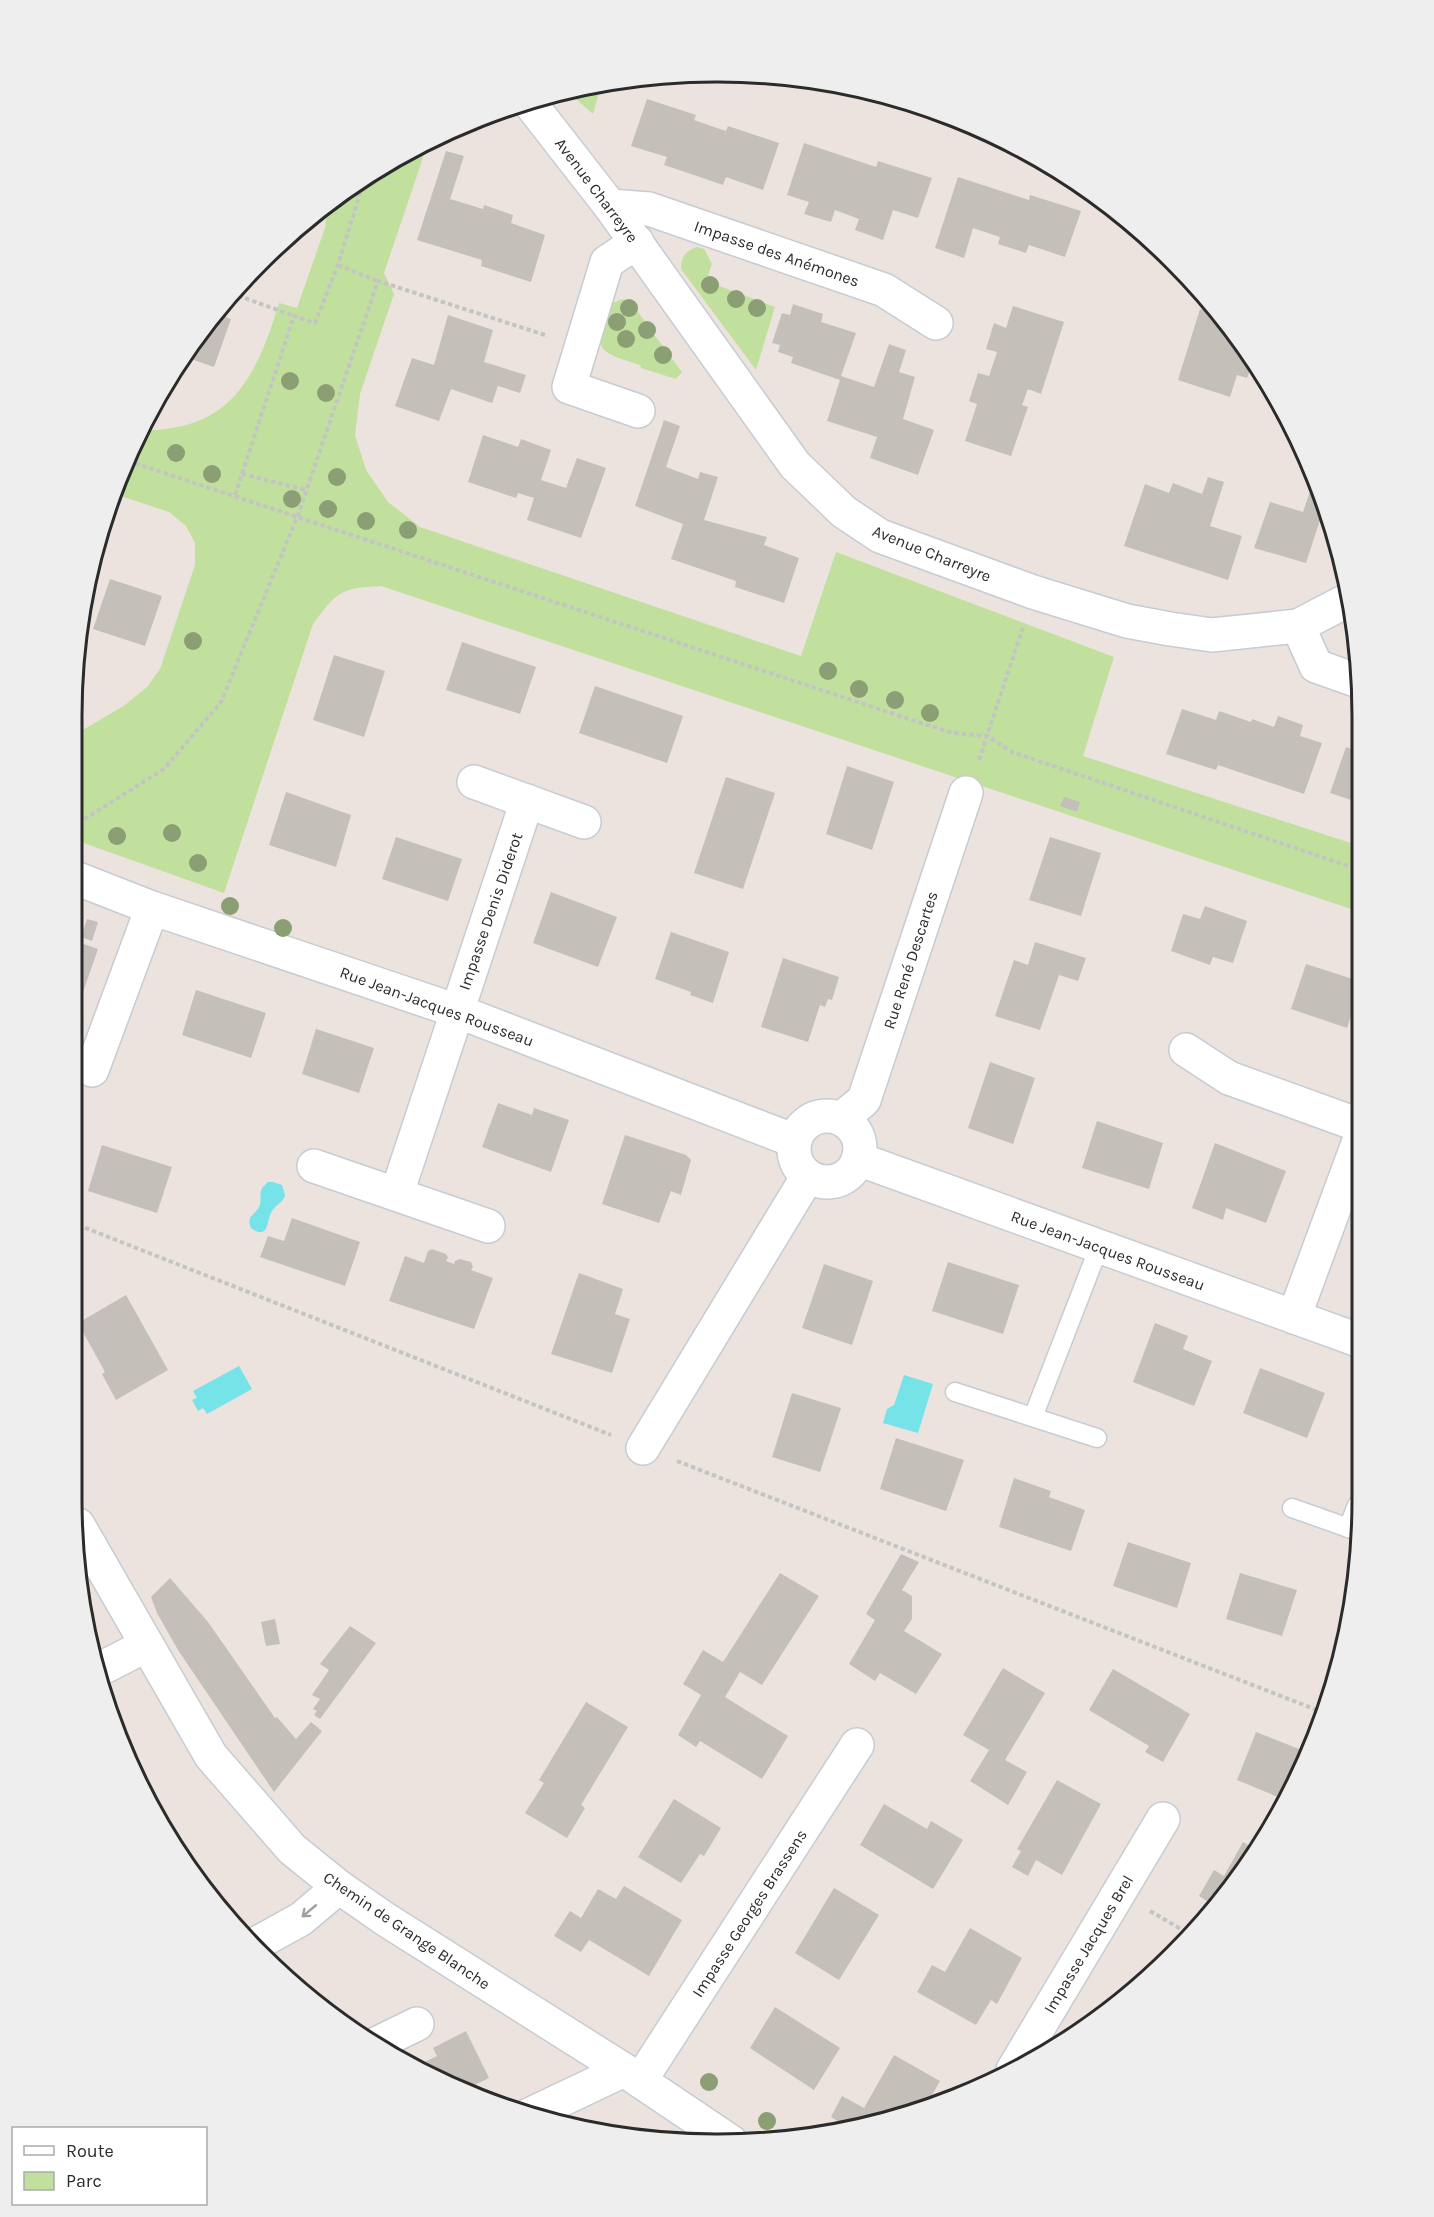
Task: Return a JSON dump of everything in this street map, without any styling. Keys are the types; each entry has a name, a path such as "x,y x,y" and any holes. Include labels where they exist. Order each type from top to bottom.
{"street":[{"name":"Avenue Charreyre","path":"535,109 637,242 795,465 844,512 880,536 1033,592 1126,621 1202,634 1212,635 1299,626 1341,604"},
{"name":"Impasse des Anémones","path":"610,206 649,208 884,290 936,322"},
{"path":"637,242 607,262 569,387 638,411"},
{"path":"1299,626 1316,666 1350,678"},
{"path":"474,782 584,822"},
{"name":"Rue René Descartes","path":"841,1119 864,1100 966,793"},
{"name":"Impasse Denis Diderot","path":"397,1193 527,801"},
{"name":"Rue Jean-Jacques Rousseau","path":"82,881 152,908 457,1011 795,1141"},
{"path":"92,1070 152,908"},
{"path":"1186,1050 1229,1078 1352,1122"},
{"path":"822,1116 841,1119 850,1125 859,1140 858,1159 847,1176 827,1182 817,1181 800,1169 796,1160 795,1141 798,1132 813,1119 822,1116"},
{"name":"Rue Jean-Jacques Rousseau","path":"858,1159 1352,1338"},
{"path":"1294,1317 1352,1160"},
{"path":"314,1166 488,1226"},
{"path":"643,1448 808,1176"},
{"name":"Chemin de Grange Blanche","path":"84,1535 211,1756 292,1849 339,1887 407,1933 719,2134"},
{"path":"105,1667 147,1645"},
{"name":"Impasse Georges Brassens","path":"632,2076 857,1745"},
{"name":"Impasse Jacques Brel","path":"1021,2056 1163,1818"},
{"path":"261,1942 300,1919 339,1887"},
{"path":"384,2040 417,2024"},
{"path":"543,2110 632,2076"}],"lane":[{"path":"1033,1417 1099,1247"},
{"path":"955,1392 1097,1438"},
{"path":"1292,1508 1351,1529"}],"path":[{"path":"242,297 315,323 338,265 361,191"},
{"path":"338,265 378,281 580,347"},
{"path":"82,820 164,769 221,702 298,516 378,281"},
{"path":"235,495 294,316"},
{"path":"136,463 921,723 953,733 987,735 1012,752 1352,867"},
{"path":"242,474 306,490"},
{"path":"966,793 972,782 1033,592"},
{"path":"82,1227 1316,1710"},
{"path":"1118,1893 1183,1930"}],"green space":[{"path":"599,94 593,114 576,99"},
{"path":"424,155 384,273 394,294 360,394 355,435 366,470 388,502 420,527 801,656 836,552 1114,657 1083,756 1352,843 1352,909 381,586 348,590 334,598 313,624 224,893 82,842 82,731 125,705 147,687 160,669 195,565 195,543 186,526 169,512 122,496 131,474 151,430 177,427 199,421 218,411 246,382 265,344 279,303 297,308 325,228 326,218 364,189"},
{"path":"697,247 704,249 712,264 706,281 775,307 756,370 681,269 684,255"},
{"path":"622,299 630,301 682,372 676,379 641,368 640,365 609,353 602,347 602,333 608,309"}],"water":[{"path":"268,1182 282,1185 285,1195 272,1211 266,1228 261,1232 251,1228 249,1221 259,1207 262,1188"},
{"path":"239,1366 252,1389 207,1414 203,1408 198,1411 192,1400 197,1398 193,1391"},
{"path":"904,1375 933,1384 918,1433 883,1423 887,1409 894,1405"}],"building":[{"path":"647,99 696,115 694,120 726,131 728,126 779,143 763,190 726,177 723,185 664,165 667,157 631,146"},
{"path":"804,143 876,167 878,161 932,178 918,218 893,210 883,240 855,230 859,219 835,210 831,222 804,214 809,202 787,195"},
{"path":"446,151 464,156 450,199 483,209 484,205 513,215 511,223 545,235 531,282 481,266 482,260 417,240"},
{"path":"958,177 1029,200 1030,195 1081,211 1065,257 1029,245 1026,253 998,244 1000,237 973,228 964,258 935,248"},
{"path":"793,304 823,314 821,322 856,333 841,376 874,387 889,344 906,350 899,372 915,377 903,419 934,430 918,475 870,458 877,437 827,421 840,380 791,363 793,357 778,352 780,345 772,343 782,313 790,315"},
{"path":"1013,306 1064,322 1041,394 1028,389 1022,405 1028,407 1011,456 965,441 977,404 969,401 978,373 989,376 997,352 986,349 994,323 1006,328"},
{"path":"1200,309 1203,310 1250,372 1247,378 1237,375 1230,397 1178,380"},
{"path":"448,315 493,330 484,362 526,375 520,393 498,386 492,403 451,389 439,421 395,406 412,358 434,365"},
{"path":"225,317 231,319 214,367 192,360"},
{"path":"664,420 680,426 666,467 698,479 700,472 718,477 704,520 767,537 764,545 799,558 784,603 735,587 736,581 671,559 683,524 635,506"},
{"path":"483,435 518,447 521,439 551,450 541,480 566,488 577,458 606,468 581,538 527,520 534,498 518,493 516,498 468,482"},
{"path":"1208,477 1224,482 1210,526 1242,536 1228,580 1124,546 1145,484 1169,493 1173,483 1202,494"},
{"path":"1310,492 1320,520 1306,563 1254,548 1270,502 1303,512"},
{"path":"110,579 162,596 145,646 93,629"},
{"path":"462,642 536,667 520,714 446,690"},
{"path":"334,655 385,671 364,737 313,720"},
{"path":"595,686 683,716 667,763 579,733"},
{"path":"1182,709 1216,720 1219,711 1274,727 1278,716 1303,725 1300,736 1322,743 1304,794 1218,765 1216,770 1166,754"},
{"path":"1346,747 1352,749 1352,800 1330,793"},
{"path":"847,766 894,782 872,850 826,834"},
{"path":"726,777 775,793 743,889 694,873"},
{"path":"286,792 351,815 336,867 269,845"},
{"path":"1064,797 1080,802 1077,812 1060,806"},
{"path":"396,837 462,859 448,901 382,879"},
{"path":"1050,837 1101,853 1081,916 1029,900"},
{"path":"551,892 617,917 598,967 533,943"},
{"path":"1205,906 1247,921 1233,963 1213,957 1210,965 1171,951 1183,914 1200,919"},
{"path":"87,919 98,922 92,941 82,937"},
{"path":"671,932 729,952 713,1003 655,979"},
{"path":"1035,942 1086,958 1078,981 1059,975 1040,1030 995,1016 1014,960 1028,965"},
{"path":"82,943 98,949 82,995"},
{"path":"783,958 839,977 832,1000 828,999 825,1007 820,1005 808,1042 761,1027"},
{"path":"1306,964 1352,979 1352,1013 1347,1028 1291,1009"},
{"path":"196,990 266,1013 251,1058 182,1035"},
{"path":"316,1029 374,1048 359,1093 302,1074"},
{"path":"990,1062 1035,1078 1013,1144 968,1128"},
{"path":"498,1103 532,1115 534,1108 569,1120 551,1172 482,1147"},
{"path":"1097,1121 1163,1143 1149,1189 1082,1168"},
{"path":"625,1135 686,1155 691,1160 681,1195 671,1191 659,1223 602,1204"},
{"path":"1215,1143 1286,1171 1266,1223 1226,1208 1223,1220 1192,1208"},
{"path":"102,1145 172,1167 157,1213 88,1191"},
{"path":"292,1218 360,1242 345,1286 260,1257 268,1236 284,1241"},
{"path":"432,1249 446,1254 448,1258 446,1261 454,1264 460,1259 471,1262 473,1267 471,1270 493,1278 474,1329 389,1301 405,1256 424,1263 428,1251"},
{"path":"948,1262 1019,1285 1003,1334 932,1311"},
{"path":"824,1264 873,1281 852,1345 802,1328"},
{"path":"579,1273 623,1289 615,1314 630,1319 612,1373 551,1354"},
{"path":"126,1295 168,1370 116,1400 102,1374 105,1372 82,1330 82,1321"},
{"path":"1155,1323 1188,1336 1183,1349 1212,1361 1194,1406 1133,1382"},
{"path":"1260,1368 1325,1393 1307,1438 1243,1413"},
{"path":"792,1393 841,1408 820,1472 772,1457"},
{"path":"896,1438 964,1460 946,1511 880,1489"},
{"path":"1014,1478 1051,1491 1049,1497 1085,1510 1071,1551 999,1527"},
{"path":"1128,1542 1191,1563 1177,1608 1113,1586"},
{"path":"901,1554 919,1562 902,1590 912,1596 912,1619 904,1631 942,1654 916,1694 880,1673 875,1681 849,1664 875,1620 866,1614"},
{"path":"780,1573 819,1596 762,1685 740,1672 725,1697 788,1736 762,1779 700,1741 696,1747 678,1735 701,1695 683,1684 703,1650 723,1662"},
{"path":"1240,1573 1297,1590 1282,1636 1226,1619"},
{"path":"170,1578 208,1622 275,1718 277,1717 296,1739 311,1722 322,1731 274,1792 178,1650 157,1613 151,1597"},
{"path":"275,1619 280,1644 266,1646 261,1622"},
{"path":"350,1626 376,1643 320,1719 314,1715 317,1711 313,1709 320,1699 312,1695 329,1670 320,1664"},
{"path":"1003,1668 1045,1693 1005,1760 1027,1772 1008,1805 970,1781 989,1750 963,1735"},
{"path":"1113,1669 1190,1714 1163,1762 1145,1752 1149,1746 1089,1710"},
{"path":"586,1702 628,1727 581,1805 585,1808 567,1838 525,1813 544,1783 539,1780"},
{"path":"1256,1732 1300,1749 1277,1797 1237,1780"},
{"path":"1057,1780 1101,1804 1062,1875 1036,1860 1028,1876 1012,1867 1021,1851 1017,1849"},
{"path":"674,1799 721,1828 704,1856 700,1854 681,1883 638,1857"},
{"path":"884,1804 927,1829 931,1821 963,1840 933,1889 860,1845"},
{"path":"1243,1842 1249,1846 1207,1901 1199,1896 1214,1870 1224,1876"},
{"path":"624,1886 682,1920 649,1976 589,1940 581,1952 554,1936 570,1911 581,1918 598,1889 616,1899"},
{"path":"834,1888 879,1915 839,1980 795,1953"},
{"path":"970,1928 1022,1958 997,2004 991,2000 976,2025 917,1992 932,1965 945,1972"},
{"path":"775,2007 840,2048 814,2090 750,2048"},
{"path":"466,2031 489,2078 473,2086 436,2069 424,2062 437,2056 433,2048"},
{"path":"894,2055 940,2081 932,2095 934,2096 921,2101 841,2122 831,2117 842,2096 864,2108"}]}
